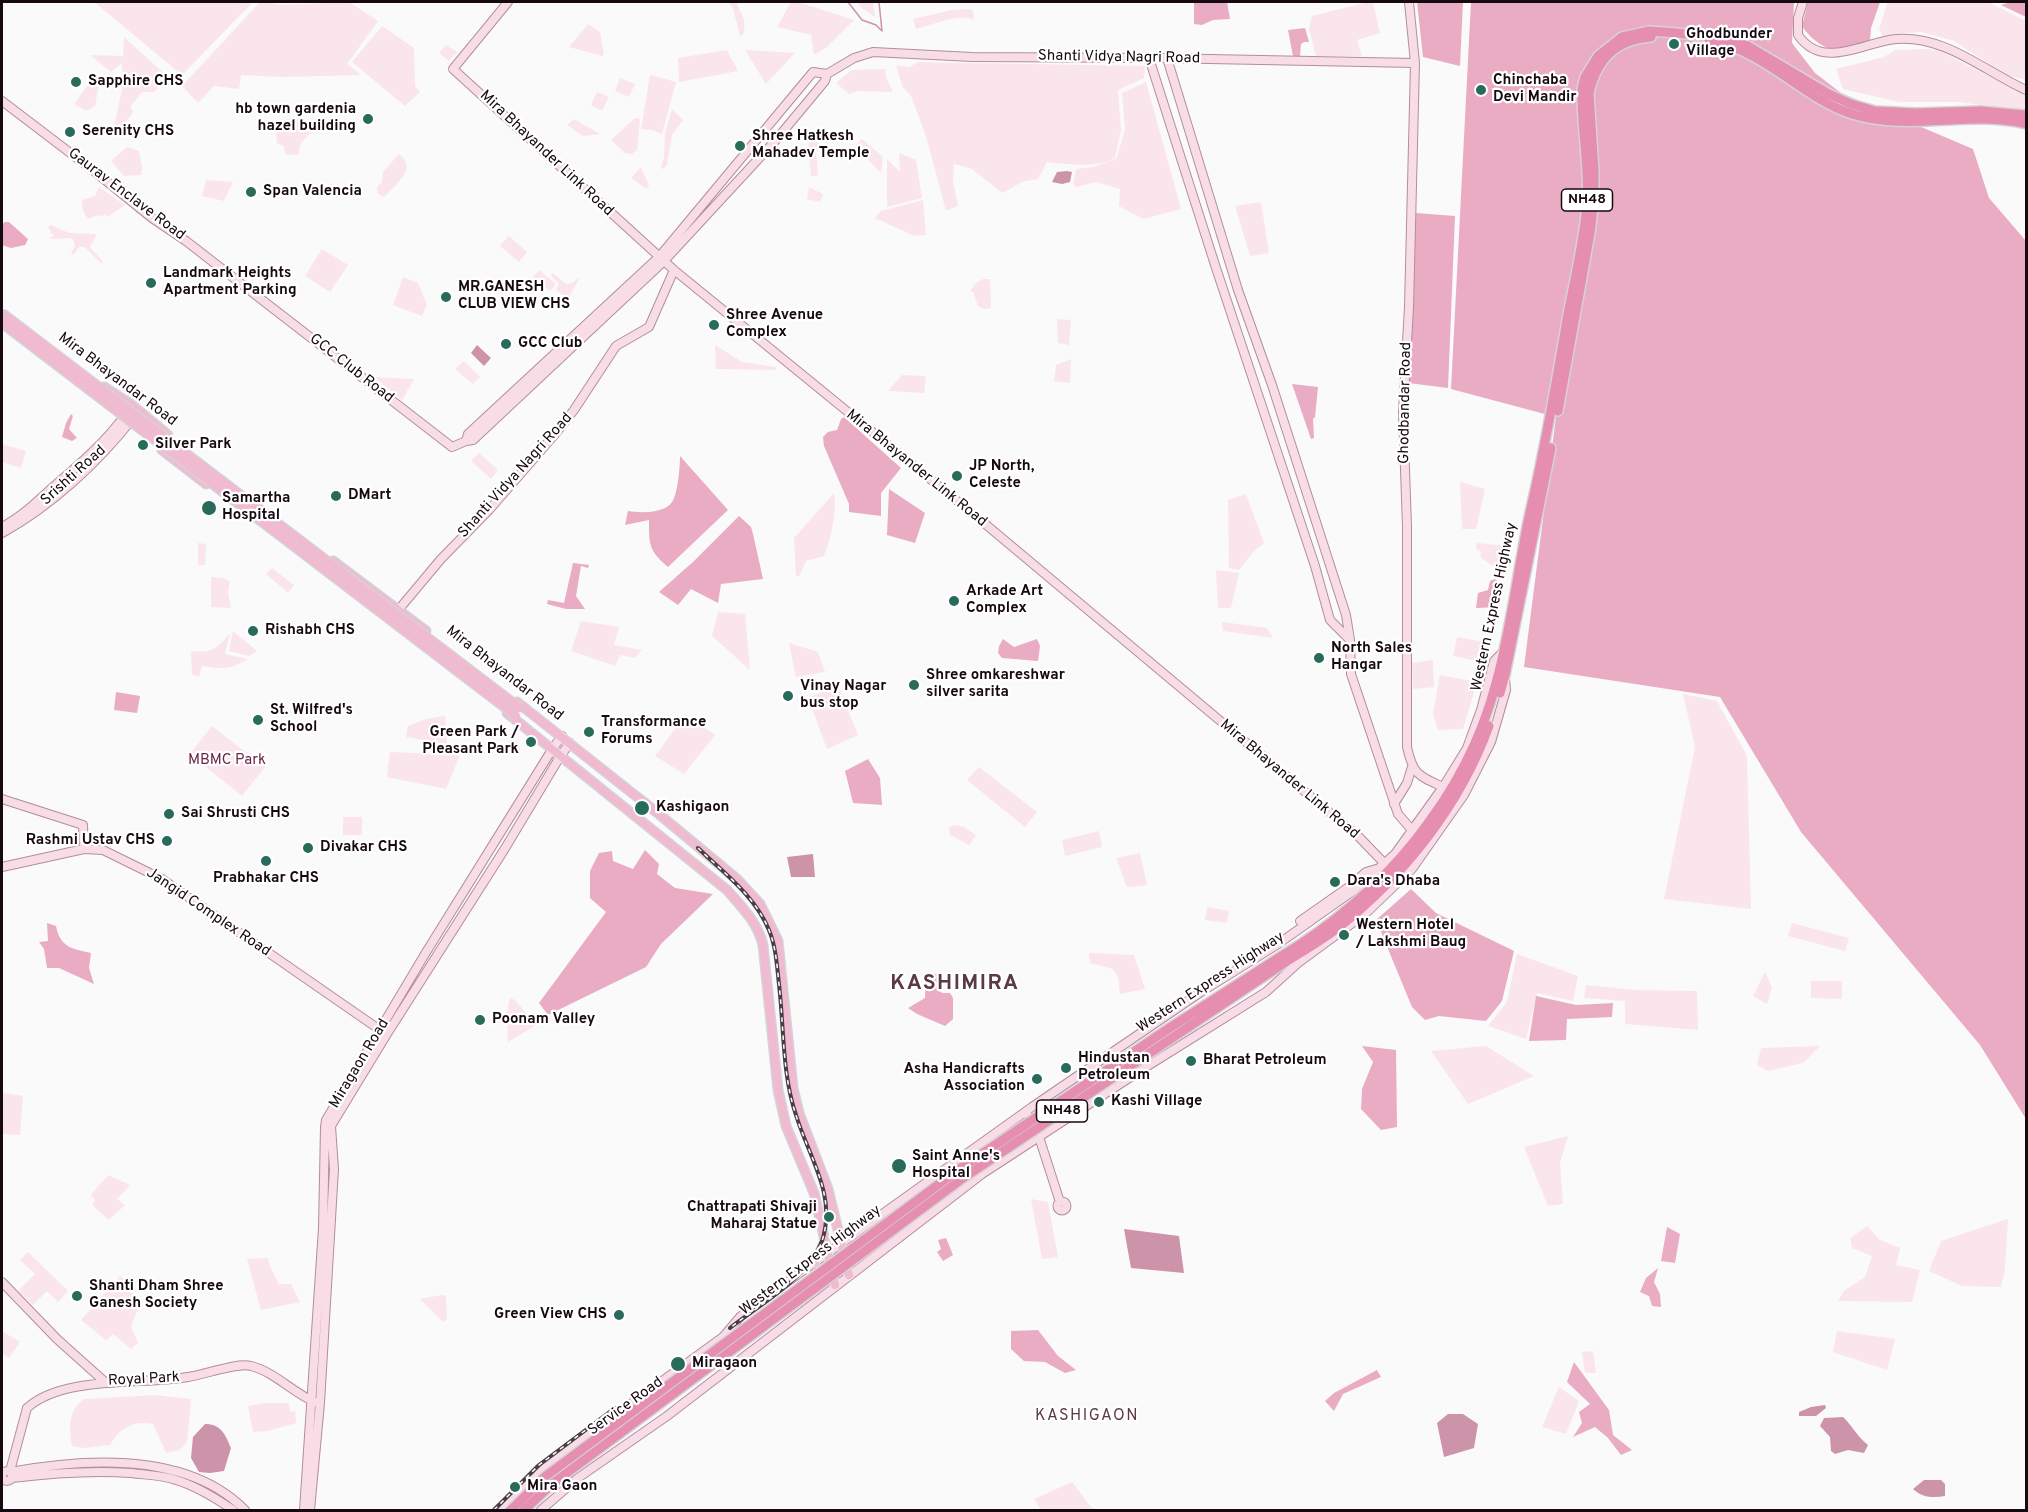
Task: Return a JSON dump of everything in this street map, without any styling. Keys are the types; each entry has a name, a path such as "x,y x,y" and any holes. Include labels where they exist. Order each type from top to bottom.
{"highway":[{"name":"Western Express Highway","path":"511,1510 546,1476 940,1183 1171,1027 1337,929 1396,876 1428,836 1472,768 1486,734 1505,675 1521,553 1548,430 1582,240 1587,206 1588,171 1582,89 1585,76 1598,56 1623,37 1636,33 1649,31 1701,35 1749,46 1829,94 1875,111 1981,111 2026,115"},
{"name":"Western Express Highway","path":"524,1510 552,1484 963,1178 1288,959 1365,895 1418,836 1471,754 1487,713 1510,632 1590,233 1594,171 1589,93 1593,76 1604,57 1624,44 1644,38 1692,39 1741,50 1838,109 1869,118 1912,120 1983,118 2026,124"}],"main road":[{"name":"Mira Bhayandar Road","path":"2,311 135,408 562,736 737,879 760,904 778,941 793,1088 807,1136 828,1189 849,1275"},
{"path":"2,311 518,712 537,736"},
{"name":"Mira Bhayandar Road","path":"2,325 89,395 126,420 173,459 553,748 727,890 747,913 763,945 778,1090 786,1126 809,1179 836,1285"},
{"path":"2,325 518,712 547,725"},
{"path":"727,890 737,879"},
{"path":"792,1140 807,1136"},
{"path":"809,1179 823,1173"},
{"path":"813,1193 828,1189"},
{"path":"815,1262 824,1242"}],"street":[{"name":"Mira Bhayander Link Road","path":"508,2 453,69 674,270 1359,837 1381,866"},
{"name":"Ghodbandar Road","path":"1409,2 1415,63 1409,298 1403,412 1407,527 1407,747 1412,767"},
{"path":"1803,2 1798,18 1798,35 1810,47 1818,51 1827,54 1838,53 1896,39 1925,40 1960,53 2026,90"},
{"name":"Shanti Vidya Nagri Road","path":"662,259 813,72 827,74 854,58 873,52 972,57 1415,63"},
{"path":"1149,58 1312,555 1330,620 1350,640"},
{"path":"1167,58 1238,290 1272,385 1346,615 1350,640 1351,674 1394,804 1398,814 1412,830"},
{"name":"Shanti Vidya Nagri Road","path":"662,259 775,141 825,81 827,74"},
{"name":"Gaurav Enclave Road","path":"2,101 152,218 250,290"},
{"name":"GCC Club Road","path":"250,290 452,447 469,438 662,259"},
{"name":"Shanti Vidya Nagri Road","path":"389,622 441,559 489,510 556,433 616,346 649,327 674,270"},
{"name":"Srishti Road","path":"2,533 70,479 135,408"},
{"name":"Srishti Road","path":"2,527 17,521"},
{"name":"Service Road","path":"498,1510 572,1442 723,1337 740,1317 815,1262 1026,1112 1201,992 1278,944 1347,896 1395,854 1443,787 1467,748 1481,710 1494,661 1503,652"},
{"name":"Miragaon Road","path":"384,1032 425,954 562,736"},
{"name":"Miragaon Road","path":"310,1510 324,1228 326,1120 504,850 570,743"},
{"path":"1394,804 1407,783 1412,767 1422,777 1443,787"},
{"path":"2,799 83,825 84,849 2,867"},
{"name":"Jangid Complex Road","path":"84,849 103,850 162,879 384,1032"},
{"path":"541,1510 565,1489 781,1330 836,1285 982,1174 1146,1066 1266,992 1288,959 1278,944"},
{"path":"1026,1112 1039,1137 1060,1202"},
{"path":"2,1282 57,1339 105,1382"},
{"name":"Royal Park","path":"6,1475 27,1408 32,1403 58,1392 105,1382 186,1378 246,1365 272,1375 316,1402"},
{"name":"Miragaon Road","path":"304,1510 316,1402"},
{"path":"6,1475 52,1465 107,1463 157,1466 174,1469 216,1488 244,1510"},
{"path":"6,1475 88,1471 157,1475 178,1480 233,1510"},
{"path":"185,1484 189,1475"}],"green space":[{"path":"94,2 253,2 182,75"},
{"path":"260,2 285,5 349,2 378,21 347,64 361,75 283,77 241,75 239,89 214,86 198,103 182,86"},
{"path":"728,2 738,2 737,5 743,16 743,35 740,36 733,8"},
{"path":"791,2 798,2 854,20 827,47 814,55 811,35 777,27"},
{"path":"856,2 873,2 875,17 863,9"},
{"path":"1373,2 1380,33 1357,40 1362,56 1316,56 1309,28 1312,16"},
{"path":"1888,2 1988,2 2026,21 2026,80 2006,75 1954,41 1921,32 1883,37 1879,29"},
{"path":"970,9 973,11 974,20 953,19 916,29 913,19 952,10"},
{"path":"588,24 600,32 604,54 602,56 569,47"},
{"path":"382,26 414,48 415,86 420,92 405,106 352,62"},
{"path":"124,37 169,78 154,92 142,92 130,107 133,112 117,135 113,131 123,85 122,63 111,72 90,55 123,56"},
{"path":"446,45 457,52 449,61 439,53"},
{"path":"727,50 738,71 679,82 678,58"},
{"path":"745,50 795,53 766,84"},
{"path":"1895,50 1940,51 2026,95 2026,111 1959,102 1899,102 1843,89 1836,69 1884,57"},
{"path":"918,62 1145,66 1144,78 1118,90 1121,130 1115,158 1091,165 1047,162 1038,179 1024,181 1002,193 972,169 954,164 953,181 958,206 946,211 926,136 911,96 902,86 896,65 909,67"},
{"path":"885,69 893,92 858,91 849,94 836,83 852,70"},
{"path":"650,75 676,82 662,134 653,130 641,129"},
{"path":"93,78 99,83 95,106 86,111 74,104"},
{"path":"620,78 635,84 629,97 615,91"},
{"path":"1146,82 1181,209 1143,219 1119,206 1120,189 1096,182 1076,187 1073,184 1076,169 1093,167 1116,159 1125,130 1122,93"},
{"path":"597,92 609,97 602,111 591,105"},
{"path":"672,109 683,120 672,135 667,165 663,169 661,168 665,133"},
{"path":"635,118 640,119 637,150 632,154 623,153 611,140"},
{"path":"287,119 300,120 300,129 319,129 320,131 312,133 305,139 300,146 299,155 285,154 284,146 277,143 278,125"},
{"path":"574,119 600,134 583,136 567,125"},
{"path":"813,137 821,146 816,152 817,176 811,176 808,148 809,140"},
{"path":"862,139 883,157 881,173 855,146"},
{"path":"127,147 139,151 141,175 124,176 111,161"},
{"path":"899,153 916,160 922,198 887,207 887,159 900,172"},
{"path":"399,154 404,160 406,171 384,197 378,194 377,187 382,182 383,172"},
{"path":"641,167 649,186 646,189 631,178"},
{"path":"206,180 233,182 224,201 202,196"},
{"path":"99,187 125,205 107,217 105,214 88,219 83,211 82,200 95,196"},
{"path":"809,187 823,194 820,202 807,199"},
{"path":"923,200 926,235 914,236 875,218 881,211"},
{"path":"1261,202 1269,253 1250,256 1235,206"},
{"path":"51,225 69,233 97,234 90,247 103,262 102,264 85,247 79,247 73,255 71,252 75,247 73,239 49,238 54,236 48,227"},
{"path":"509,236 527,252 519,262 500,246"},
{"path":"322,249 348,265 330,292 305,276"},
{"path":"539,270 556,284 550,291 533,277"},
{"path":"553,273 566,284 580,277 568,299 556,290 559,284 551,276"},
{"path":"403,277 418,283 427,305 422,316 393,305"},
{"path":"983,279 990,279 991,308 984,309 978,306 973,292 970,291 976,283"},
{"path":"1057,319 1071,320 1069,345 1058,343"},
{"path":"715,345 742,362 776,367 776,370 716,369"},
{"path":"1071,359 1070,383 1054,381 1056,365"},
{"path":"464,361 480,377 473,384 455,369"},
{"path":"902,375 926,376 924,393 888,391"},
{"path":"374,377 414,379 402,400"},
{"path":"2,444 26,451 21,468 2,462"},
{"path":"479,453 498,470 491,479 471,461"},
{"path":"1460,482 1485,489 1476,529 1462,529"},
{"path":"834,493 833,525 824,556 806,561 799,576 796,576 794,538"},
{"path":"1246,494 1264,543 1254,551 1239,570 1229,568 1228,500"},
{"path":"198,543 206,544 205,565 198,565"},
{"path":"1477,543 1507,546 1503,572 1481,558 1480,551 1476,549"},
{"path":"272,568 294,585 288,593 266,574"},
{"path":"1216,570 1239,573 1231,608 1218,608"},
{"path":"211,577 223,578 230,582 228,592 231,608 211,607"},
{"path":"718,612 745,614 750,670 712,636"},
{"path":"581,621 619,627 614,645 642,650 635,658 620,655 615,666 571,651"},
{"path":"1222,622 1267,628 1273,638 1223,631"},
{"path":"233,631 257,651 249,656 229,651"},
{"path":"230,633 225,654 248,659 226,668 202,666 199,677 192,674 191,651 210,651 222,643"},
{"path":"1457,637 1490,643 1487,663 1453,656"},
{"path":"789,643 818,652 825,672 796,677"},
{"path":"1433,660 1434,687 1413,689 1412,663"},
{"path":"1440,675 1477,682 1463,729 1438,730 1433,714"},
{"path":"838,685 858,735 827,749 808,698"},
{"path":"1683,694 1717,701 1747,756 1751,909 1664,899 1695,747"},
{"path":"686,714 715,735 684,774 655,756"},
{"path":"445,716 447,744 406,737 408,726 426,719"},
{"name":"MBMC Park","path":"212,726 265,767 242,796 190,754"},
{"path":"390,752 460,755 446,789 387,777"},
{"path":"979,767 1037,812 1025,827 967,780"},
{"path":"343,817 362,817 362,835 343,835"},
{"path":"954,825 964,827 976,835 969,845 950,835 949,827"},
{"path":"1099,831 1102,847 1065,856 1062,840"},
{"path":"1140,853 1147,885 1127,887 1116,858"},
{"path":"1207,907 1229,911 1227,923 1205,920"},
{"path":"1792,923 1849,938 1845,951 1788,936"},
{"path":"1089,953 1134,955 1145,989 1120,994 1118,977 1113,969 1090,963"},
{"path":"1517,954 1578,976 1573,1001 1537,993 1526,1039 1488,1026 1507,1002"},
{"path":"1765,972 1772,988 1767,1004 1753,996"},
{"path":"1811,981 1842,981 1842,999 1811,998"},
{"path":"1586,985 1635,990 1697,991 1698,1030 1625,1024 1625,1001 1584,998"},
{"path":"510,998 515,1000 536,1025 508,1042 507,1012"},
{"path":"1486,1046 1534,1076 1468,1104 1431,1051"},
{"path":"1820,1046 1803,1063 1768,1071 1757,1065 1761,1048"},
{"path":"3,1093 23,1096 20,1135 2,1134"},
{"path":"1568,1136 1560,1162 1563,1204 1548,1206 1524,1147"},
{"path":"108,1175 130,1185 117,1199 125,1205 109,1220 92,1205 95,1200 91,1195"},
{"path":"1031,1199 1048,1202 1058,1257 1042,1259"},
{"path":"2008,1219 2005,1269 2001,1287 1962,1286 1929,1271 1941,1241"},
{"path":"1867,1226 1880,1240 1900,1248 1896,1265 1920,1270 1912,1302 1838,1301 1844,1291 1865,1277 1872,1256 1852,1248 1850,1238"},
{"path":"28,1252 68,1291 58,1302 47,1291 33,1305 18,1291 35,1274 20,1260"},
{"path":"268,1258 279,1284 291,1284 300,1302 261,1310 247,1259"},
{"path":"120,1276 128,1283 138,1309 131,1327 138,1343 131,1349 113,1334 106,1340 81,1320"},
{"path":"446,1296 447,1319 443,1322 420,1299"},
{"path":"2,1331 20,1342 9,1358 2,1353"},
{"path":"1837,1331 1895,1339 1887,1370 1833,1352"},
{"path":"1593,1351 1596,1373 1585,1373 1582,1352"},
{"path":"1559,1387 1579,1401 1566,1434 1542,1427"},
{"path":"155,1395 191,1399 187,1442 180,1450 166,1453 153,1424 146,1423 133,1424 123,1430 110,1445 84,1448 72,1446 70,1432 72,1414 84,1399"},
{"path":"264,1403 289,1403 290,1412 295,1411 296,1423 268,1431 253,1432 248,1406"},
{"path":"1072,1482 1091,1507 1096,1510 1041,1510 1034,1499"}],"shaded area":[{"path":"1194,2 1227,2 1230,19 1213,20 1202,25 1194,24"},
{"path":"1417,2 1463,2 1460,66 1423,57"},
{"path":"1471,2 1794,2 1792,43 1815,73 1841,93 1973,149 1989,198 2026,241 2026,1119 1980,1045 1801,832 1720,697 1524,667 1556,417 1451,389"},
{"path":"1808,2 1880,2 1871,28 1870,41 1841,50 1822,45 1812,38 1802,26"},
{"path":"2026,2 2026,17 2001,5"},
{"path":"1305,28 1309,42 1301,44 1300,56 1293,56 1288,30"},
{"path":"1057,172 1072,172 1070,182 1062,184 1052,182"},
{"path":"1416,213 1455,216 1448,388 1408,383"},
{"path":"9,222 28,239 25,245 11,248 2,245 2,224"},
{"path":"477,345 491,358 484,366 471,353"},
{"path":"1292,384 1318,387 1313,419 1314,438 1311,439"},
{"path":"71,414 73,416 69,429 77,438 72,441 62,437"},
{"path":"844,417 901,468 881,493 881,516 849,512 849,504 824,446 823,437 828,432 837,430"},
{"path":"680,456 728,510 668,567 651,547 649,520 625,525 628,511 658,511 672,502 677,487"},
{"path":"889,489 925,513 915,543 887,535"},
{"path":"739,516 751,527 763,579 721,584 718,603 691,589 678,605 659,592 694,561"},
{"path":"573,563 589,565 588,568 581,566 576,596 585,609 566,609 547,604 548,600 564,603"},
{"path":"1495,579 1500,583 1499,607 1476,608 1478,593 1488,590 1490,581"},
{"path":"1003,639 1014,647 1037,639 1040,646 1038,661 1002,658 998,653"},
{"path":"116,692 140,696 137,713 114,710"},
{"path":"868,759 880,778 882,805 853,803 845,771"},
{"path":"645,850 659,864 657,874 675,888 713,894 661,944 646,967 548,1015 539,1003 606,912 590,898 590,871 599,853 612,851 613,861 633,869"},
{"path":"813,854 815,877 791,877 787,857"},
{"path":"1411,889 1436,913 1514,951 1502,1001 1486,1021 1439,1016 1425,1020 1412,1007 1376,920"},
{"path":"47,923 56,926 60,939 68,946 91,953 89,968 94,984 59,968 47,968 44,949 39,942 48,941"},
{"path":"926,973 936,974 938,977 937,990 950,993 953,998 953,1019 945,1026 908,1008 925,998"},
{"path":"1536,996 1576,1005 1613,1003 1612,1017 1567,1019 1566,1040 1529,1041"},
{"path":"1362,1046 1396,1050 1397,1127 1381,1130 1361,1109 1362,1089 1373,1062"},
{"path":"1667,1227 1680,1234 1675,1263 1661,1261"},
{"path":"1124,1229 1179,1236 1184,1273 1131,1268"},
{"path":"946,1238 953,1255 943,1261 937,1252 941,1249 938,1240"},
{"path":"1658,1268 1654,1282 1660,1294 1661,1307 1652,1306 1649,1296 1640,1292 1646,1278"},
{"path":"1038,1330 1058,1356 1076,1370 1065,1373 1045,1362 1024,1361 1011,1349 1011,1331"},
{"path":"1574,1362 1609,1410 1613,1435 1632,1450 1621,1455 1608,1438 1595,1427 1573,1437 1582,1423 1579,1412 1590,1404 1567,1382"},
{"path":"1377,1370 1381,1377 1343,1394 1334,1411 1325,1401 1334,1393"},
{"path":"1825,1405 1826,1408 1816,1416 1799,1416 1799,1412"},
{"path":"1448,1414 1463,1414 1478,1424 1474,1448 1444,1457 1437,1423"},
{"path":"1843,1417 1868,1445 1864,1453 1848,1450 1835,1454 1831,1451 1830,1437 1820,1426 1824,1418"},
{"path":"205,1424 219,1428 231,1448 224,1471 199,1472 191,1458 193,1437"},
{"path":"1924,1480 1941,1480 1945,1484 1945,1496 1928,1497 1913,1489"}],"waterway":[{"path":"848,2 862,20 876,25 882,31 879,2"}],"railway":[{"path":"698,848 756,906 769,930 777,963 784,1050 791,1099 824,1192 826,1208 826,1224 822,1241 806,1267 782,1289 730,1328"},
{"path":"494,1510 539,1465 615,1408"}],"place":[{"name":"Ghodbunder Village","path":"1674,44"},
{"name":"Sapphire CHS","path":"76,82"},
{"name":"Chinchaba Devi Mandir","path":"1481,90"},
{"name":"hb town gardenia hazel building","path":"368,119"},
{"name":"Serenity CHS","path":"70,132"},
{"name":"Shree Hatkesh Mahadev Temple","path":"740,146"},
{"name":"Span Valencia","path":"251,192"},
{"name":"Landmark Heights Apartment Parking","path":"151,283"},
{"name":"MR.GANESH CLUB VIEW CHS","path":"446,297"},
{"name":"Shree Avenue Complex","path":"714,325"},
{"name":"GCC Club","path":"506,344"},
{"name":"Silver Park","path":"143,445"},
{"name":"JP North, Celeste","path":"957,476"},
{"name":"DMart","path":"336,496"},
{"name":"Samartha Hospital","path":"209,508"},
{"name":"Arkade Art Complex","path":"954,601"},
{"name":"Rishabh CHS","path":"253,631"},
{"name":"North Sales Hangar","path":"1319,658"},
{"name":"Shree omkareshwar silver sarita","path":"914,685"},
{"name":"Vinay Nagar bus stop","path":"788,696"},
{"name":"St. Wilfred's School","path":"258,720"},
{"name":"Transformance Forums","path":"589,732"},
{"name":"Green Park / Pleasant Park","path":"531,742"},
{"name":"Kashigaon","path":"642,808"},
{"name":"Sai Shrusti CHS","path":"169,814"},
{"name":"Rashmi Ustav CHS","path":"167,841"},
{"name":"Divakar CHS","path":"308,848"},
{"name":"Prabhakar CHS","path":"266,861"},
{"name":"Dara's Dhaba","path":"1335,882"},
{"name":"Western Hotel / Lakshmi Baug","path":"1344,935"},
{"name":"Poonam Valley","path":"480,1020"},
{"name":"Bharat Petroleum","path":"1191,1061"},
{"name":"Hindustan Petroleum","path":"1066,1068"},
{"name":"Asha Handicrafts Association","path":"1037,1079"},
{"name":"Kashi Village","path":"1099,1102"},
{"name":"Saint Anne's Hospital","path":"899,1166"},
{"name":"Chattrapati Shivaji Maharaj Statue","path":"829,1217"},
{"name":"Shanti Dham Shree Ganesh Society","path":"77,1296"},
{"name":"Green View CHS","path":"619,1315"},
{"name":"Miragaon","path":"678,1364"},
{"name":"Mira Gaon","path":"515,1487"}],"district":[{"name":"KASHIMIRA","path":"955,985"},
{"name":"KASHIGAON","path":"1087,1417"}]}
